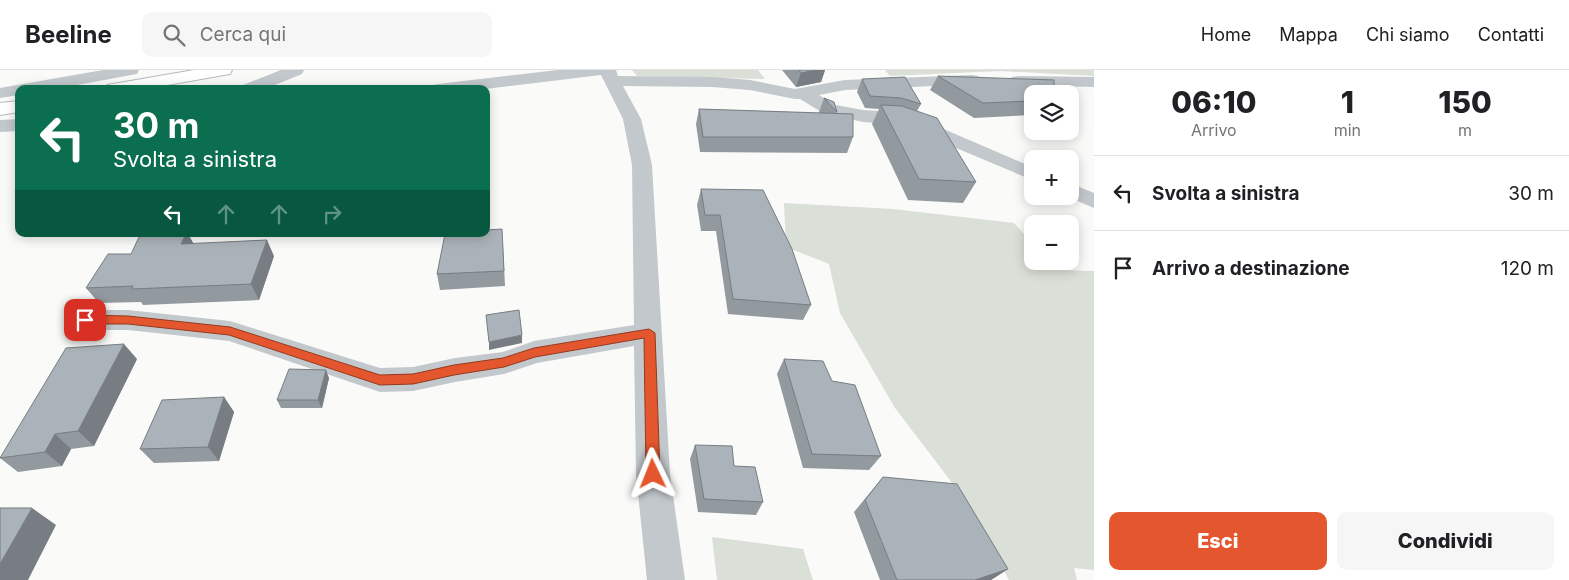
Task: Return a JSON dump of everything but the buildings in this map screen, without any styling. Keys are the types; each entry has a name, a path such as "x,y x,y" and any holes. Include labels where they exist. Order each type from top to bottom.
{"main road":[{"path":"136,85 224,70"},
{"path":"0,110 15,107"}],"street":[{"path":"52,85 131,70"},
{"path":"259,85 296,70"},
{"path":"483,85 607,74 750,85 795,94 846,85 994,80 1094,82"},
{"path":"607,74 632,119 642,165 653,474 666,580"},
{"path":"0,93 15,91"},
{"path":"802,92 830,109 864,116 895,118 925,128 1024,171"},
{"path":"0,126 15,125"},
{"path":"1079,194 1094,200"},
{"path":"85,320 128,320 230,331 380,380 413,379 454,370 504,363 534,352 649,333"}],"shaded area":[{"path":"632,70 758,70 765,79 637,76"},
{"path":"885,70 1094,70 1094,76 1001,71 890,76"},
{"path":"784,203 893,209 1014,223 1024,234 1024,270 1094,271 1094,570 1074,568 1077,580 1009,580 966,501 895,408 840,313 829,264 786,247"},
{"path":"712,537 803,549 813,580 717,580"}],"route":[{"path":"85,320 128,320 186,328 230,331 341,369 380,380 413,379 454,370 504,363 534,352 649,333 653,474"}]}
